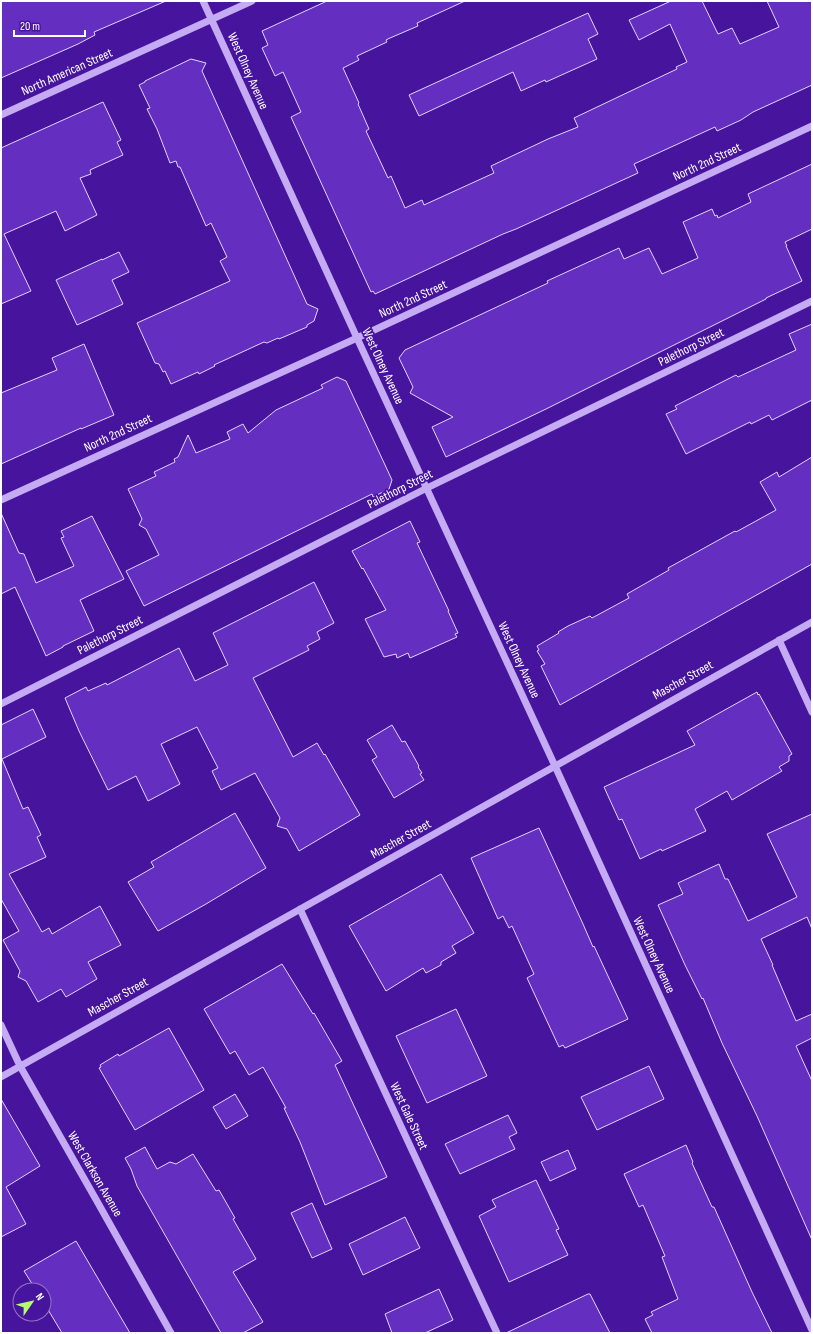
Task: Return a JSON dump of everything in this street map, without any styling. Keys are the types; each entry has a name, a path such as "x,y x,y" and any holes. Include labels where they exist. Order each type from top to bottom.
{"street":[{"name":"West Olney Avenue","path":"203,1 555,766 812,1330"},
{"name":"North American Street","path":"1,114 252,1"},
{"name":"North 2nd Street","path":"1,500 357,338 812,126"},
{"name":"Palethorp Street","path":"1,704 427,488 812,301"},
{"name":"Mascher Street","path":"1,1077 812,622"},
{"path":"779,640 812,712"},
{"name":"West Gale Street","path":"300,909 496,1333"},
{"name":"West Clarkson Avenue","path":"1,1025 20,1066 171,1333"}],"building":[{"path":"1,1 166,1 94,32 95,35 78,44 1,78"},
{"path":"327,1 465,1 417,23 418,26 386,40 387,42 357,56 359,60 343,68 369,129 366,131 388,178 391,176 405,208 422,200 424,205 494,173 491,166 548,139 578,127 574,118 677,69 676,67 687,62 670,24 639,40 629,20 671,1 702,1 718,34 732,28 740,44 779,27 767,1 812,1 812,85 753,112 741,120 717,131 715,127 634,164 638,173 375,294 373,291 371,292 291,117 301,112 283,72 275,76 262,48 268,45 262,31"},
{"path":"588,13 598,34 588,39 597,59 546,82 545,80 521,91 513,72 419,116 409,95"},
{"path":"191,59 206,63 202,71 307,304 318,309 314,321 307,325 307,327 279,339 278,338 267,343 264,342 214,365 215,366 199,374 198,372 171,384 165,371 163,372 159,364 155,363 137,323 230,281 220,261 227,257 211,223 206,226 180,167 178,167 176,161 170,163 157,129 147,109 150,108 139,85"},
{"path":"103,102 121,140 117,142 123,155 90,170 91,174 80,178 97,215 65,231 56,211 4,234 31,291 1,304 1,148"},
{"path":"812,164 812,229 785,242 802,281 546,409 446,457 432,427 453,417 410,393 413,387 399,358 405,350 619,248 624,259 649,248 662,274 698,258 683,222 712,209 715,216 717,215 718,218 751,202 748,194"},
{"path":"119,252 129,272 112,280 123,304 77,325 56,280"},
{"path":"812,324 812,400 772,420 769,415 751,424 750,422 686,454 666,414 677,409 675,406 736,375 738,377 796,350 789,334"},
{"path":"84,344 114,415 81,428 1,464 1,393 57,370 52,358"},
{"path":"337,377 346,381 392,480 389,489 373,497 372,494 144,606 126,571 159,555 146,529 139,525 142,519 128,489 156,476 154,472 175,462 174,459 178,457 188,435 196,453 230,439 227,432 243,424 248,433 276,410 323,388 321,385"},
{"path":"812,457 812,564 560,705 541,666 545,664 537,651 539,650 537,646 568,626 590,616 592,618 629,598 627,594 669,570 668,568 776,510 760,482 777,472 779,477"},
{"path":"1,513 19,553 24,554 36,583 74,566 61,538 64,537 61,531 92,516 124,579 80,600 94,631 46,656 15,587 1,594"},
{"path":"410,521 420,542 417,543 458,633 455,634 457,637 410,658 408,653 397,658 396,654 384,657 365,619 386,610 352,551"},
{"path":"314,582 334,623 317,632 320,639 307,646 309,650 253,678 293,757 317,743 324,755 325,754 360,815 299,851 287,829 277,826 280,818 255,773 221,790 212,771 218,768 197,727 161,744 180,784 148,801 136,776 108,790 79,731 65,698 86,687 88,691 106,683 107,685 179,648 195,681 228,665 213,633"},
{"path":"757,692 792,754 789,756 789,761 779,767 782,771 732,800 727,791 695,809 706,831 662,851 661,849 640,859 622,819 619,820 604,787 695,745 687,731"},
{"path":"33,709 46,737 2,759 23,809 28,807 41,835 37,837 46,857 9,874 42,932 49,928 52,934 100,906 121,945 88,962 97,979 66,997 61,989 38,1002 26,981 18,977 20,971 3,940 19,931 1,899 1,725"},
{"path":"392,725 402,742 405,741 419,766 418,767 422,773 420,774 424,780 394,798 372,760 377,757 367,740"},
{"path":"235,813 266,868 158,931 128,882 154,867 151,862"},
{"path":"812,814 812,929 807,917 761,939 796,1021 812,1014 812,1038 796,1046 812,1081 812,1240 703,998 702,999 685,965 658,905 683,894 678,883 719,864 725,879 728,879 748,921 797,897 767,834"},
{"path":"539,828 593,947 594,946 628,1019 565,1048 563,1045 559,1047 527,978 534,974 512,926 509,928 503,916 498,919 471,858"},
{"path":"441,874 474,933 452,946 456,953 441,962 441,965 426,973 423,968 386,991 349,926"},
{"path":"282,964 313,1014 314,1013 342,1061 335,1065 387,1177 325,1205 300,1142 284,1108 286,1108 263,1067 249,1075 235,1051 230,1054 204,1009"},
{"path":"456,1009 487,1076 427,1103 396,1036"},
{"path":"169,1028 204,1090 135,1130 99,1068 101,1067 100,1065"},
{"path":"649,1066 664,1099 597,1130 581,1097"},
{"path":"235,1094 248,1116 226,1129 213,1107"},
{"path":"1,1099 40,1166 6,1187 26,1224 1,1237"},
{"path":"508,1115 517,1133 509,1137 515,1149 460,1174 445,1144"},
{"path":"686,1145 693,1162 692,1163 712,1207 714,1207 772,1333 652,1333 645,1319 653,1315 651,1312 678,1299 662,1257 665,1256 643,1205 639,1207 624,1174"},
{"path":"145,1147 157,1169 170,1162 176,1164 193,1154 216,1191 219,1190 235,1218 233,1219 256,1259 233,1272 263,1322 243,1333 221,1333 137,1186 125,1158"},
{"path":"568,1150 576,1169 550,1181 541,1162"},
{"path":"536,1180 559,1229 556,1230 568,1255 509,1282 479,1216 496,1207 492,1200"},
{"path":"312,1203 332,1249 312,1258 291,1213"},
{"path":"405,1217 420,1248 363,1275 349,1244"},
{"path":"76,1241 130,1333 62,1333 52,1316 52,1282 31,1282 24,1271"},
{"path":"439,1289 453,1320 425,1333 392,1333 385,1314"},
{"path":"590,1294 610,1333 506,1333"}]}
